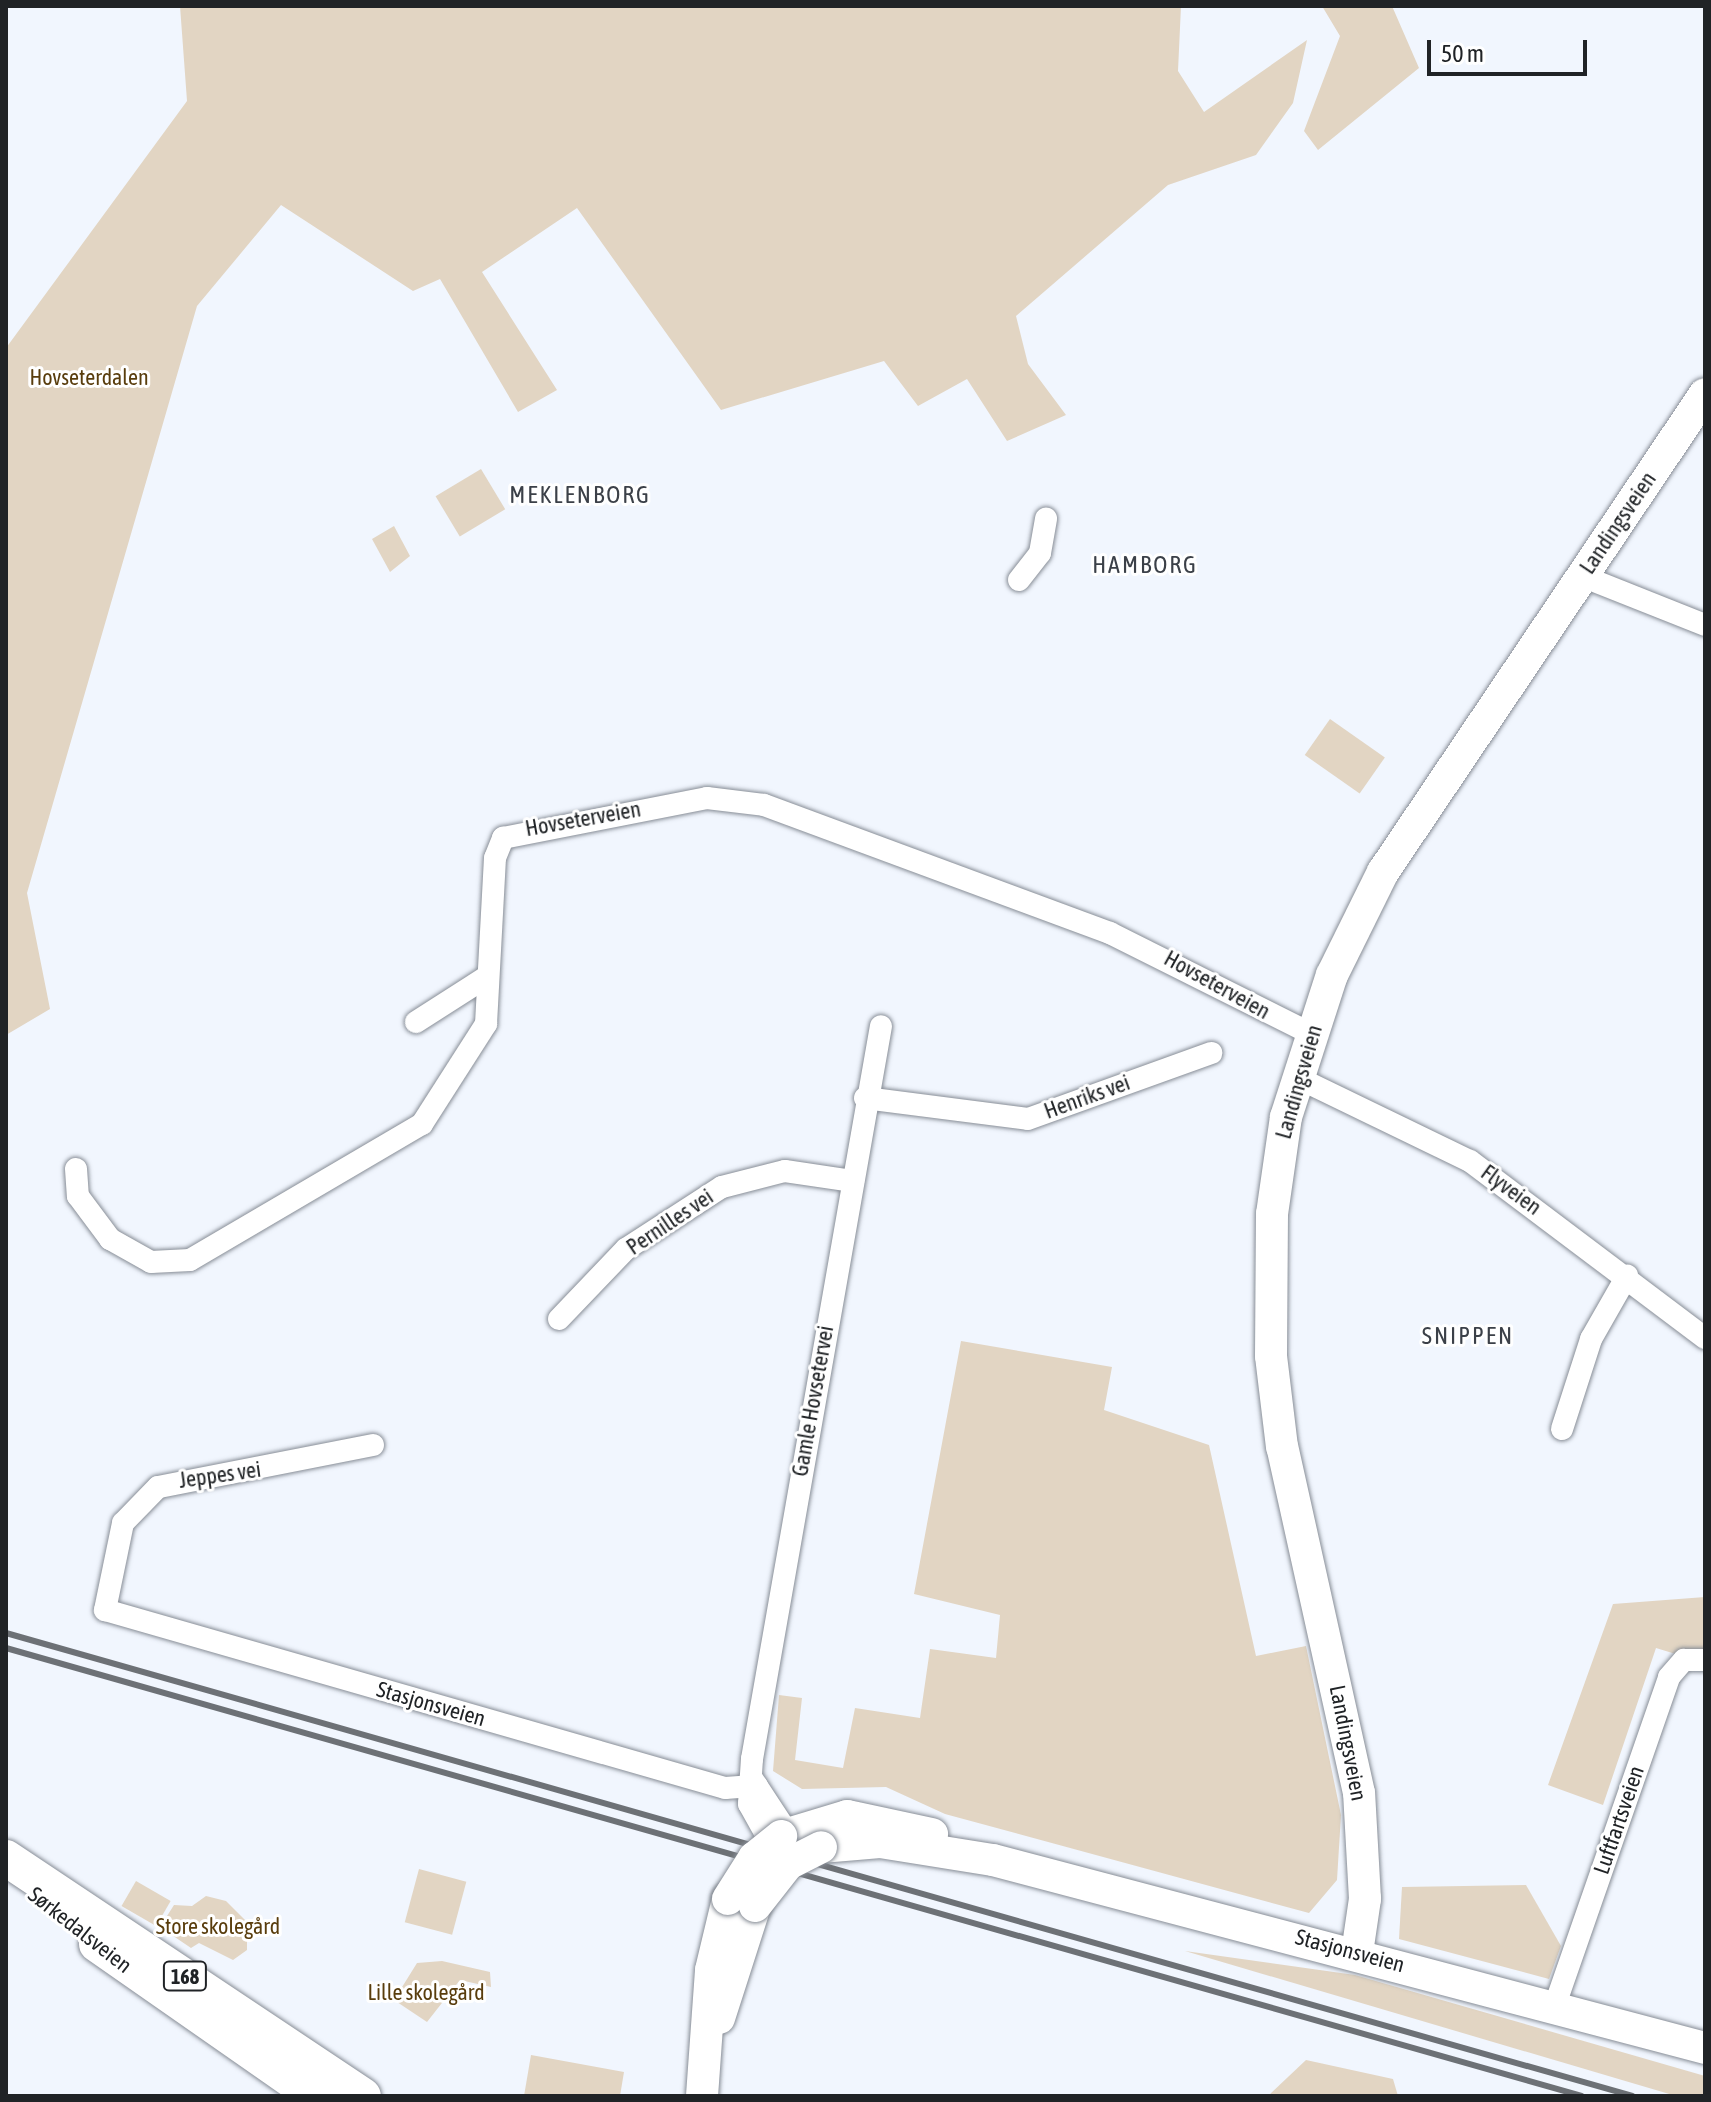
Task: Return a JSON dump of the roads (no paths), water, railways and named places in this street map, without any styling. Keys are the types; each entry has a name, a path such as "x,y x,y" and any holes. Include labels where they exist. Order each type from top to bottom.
{"main road":[{"name":"Sørkedalsveien","path":"6,1858 363,2096"},
{"name":"Sørkedalsveien","path":"6,1870 146,1981 315,2096"}],"street":[{"name":"Landingsveien","path":"1345,1950 1365,1911 1360,1872 1357,1780 1282,1447 1271,1356 1272,1214 1296,1077 1310,1033 1383,872 1705,394"},
{"path":"1019,580 1040,553 1046,519"},
{"path":"1582,576 1705,625"},
{"name":"Hovseterveien","path":"76,1169 78,1196 110,1239 151,1262 190,1260 422,1124 486,1024 495,858 503,838 725,797 764,805 1152,949 1310,1033"},
{"path":"416,1022 488,976"},
{"name":"Gamle Hovsetervei","path":"752,1785 865,1098 881,1026"},
{"name":"Henriks vei","path":"865,1098 1028,1119 1211,1053"},
{"name":"Flyveien","path":"1296,1077 1470,1161 1704,1333"},
{"name":"Pernilles vei","path":"559,1319 626,1249 722,1187 785,1171 853,1181"},
{"path":"1562,1429 1591,1339 1627,1276"},
{"name":"Jeppes vei","path":"105,1610 123,1523 147,1493 186,1478 373,1445"},
{"name":"Stasjonsveien","path":"105,1610 752,1785"},
{"name":"Luftfartsveien","path":"1555,2005 1669,1677 1684,1660 1705,1660"},
{"path":"702,2096 710,2043 742,1903 790,1840 752,1785"},
{"name":"Stasjonsveien","path":"790,1840 880,1842 993,1860 1555,2005 1705,2048"}],"railway":[{"path":"6,1633 1632,2096"},
{"path":"6,1648 1582,2096"}],"district":[{"name":"MEKLENBORG","path":"580,495"},
{"name":"HAMBORG","path":"1145,565"},
{"name":"SNIPPEN","path":"1468,1336"}],"park label":[{"name":"Hovseterdalen","path":"89,378"},
{"name":"Store skolegård","path":"218,1927"},
{"name":"Lille skolegård","path":"426,1993"}]}
